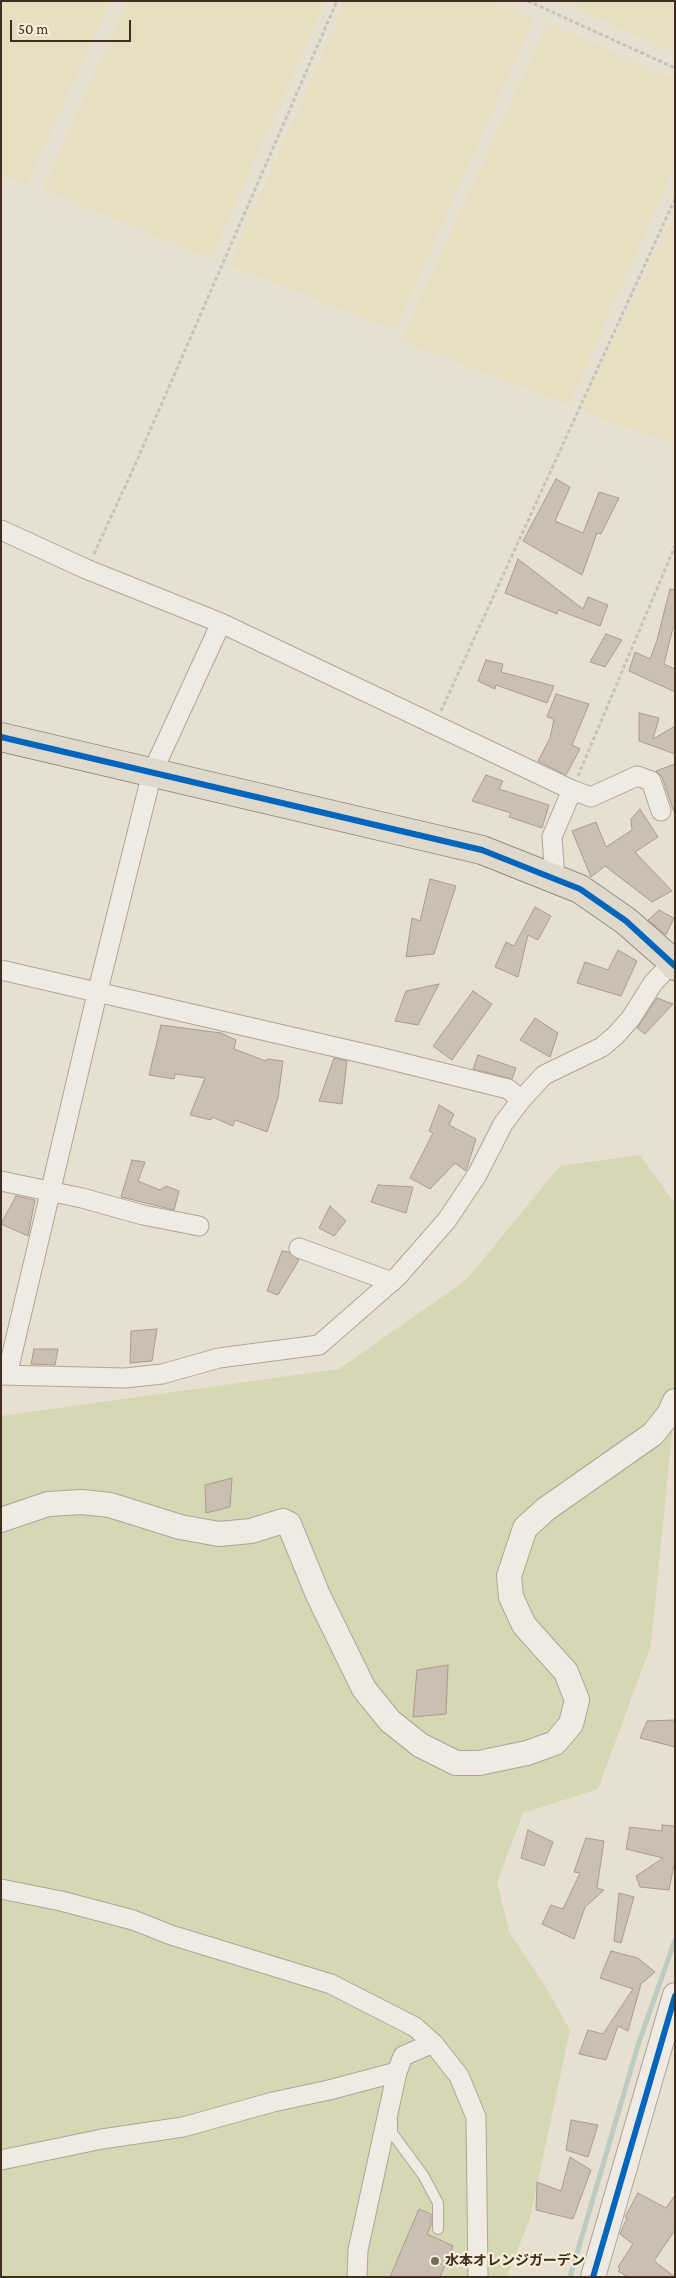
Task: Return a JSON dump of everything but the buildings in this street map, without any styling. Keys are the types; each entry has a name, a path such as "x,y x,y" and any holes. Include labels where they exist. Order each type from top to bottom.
{"highway":[{"path":"1,737 482,850 580,889 618,915 672,960"}],"street":[{"path":"1,530 86,569 221,623 435,726 592,798 637,776 651,780 662,811"},
{"path":"221,623 152,772 4,1375 125,1378 162,1374 219,1358 319,1344 392,1282 447,1220 476,1175 503,1124 521,1100 544,1075 602,1047 616,1035 631,1018 653,983 672,960"},
{"path":"555,878 552,838 572,790"},
{"path":"1,970 97,994 379,1057 508,1089 521,1100"},
{"path":"1,1181 49,1191 142,1215 199,1226"},
{"path":"299,1248 392,1282"},
{"path":"1,1520 48,1504 82,1502 110,1505 180,1527 219,1534 251,1531 283,1521 289,1524 318,1595 364,1689 390,1721 420,1745 456,1762 479,1763 527,1753 555,1743 571,1724 577,1700 566,1672 524,1625 511,1597 509,1576 526,1528 546,1509 653,1434 669,1414 675,1401"},
{"path":"1,1888 61,1901 133,1920 171,1935 331,1984 415,2027 432,2043 459,2076 476,2117 478,2277"},
{"path":"593,2277 675,1995"},
{"path":"1,2160 102,2139 183,2127 273,2102 329,2090 400,2064 432,2043"},
{"path":"357,2277 358,2250 400,2064"}],"lane":[{"path":"400,2064 402,2083 392,2110 392,2133 432,2188 438,2203 438,2229"}],"path":[{"path":"86,569 135,465 337,1"},
{"path":"528,1 675,68"},
{"path":"435,726 675,199"},
{"path":"572,790 675,546"}],"shaded area":[{"path":"1,1 111,1 26,186 1,175"},
{"path":"127,1 326,1 211,259 43,189"},
{"path":"346,1 496,1 534,19 395,330 229,265"},
{"path":"560,1 675,1 675,53"},
{"path":"548,22 675,80 675,166 569,405 401,341"},
{"path":"675,212 675,445 579,410"}],"green space":[{"path":"640,1155 675,1204 675,1404 651,1645 598,1789 523,1813 497,1882 509,1932 546,1988 570,2030 530,2218 507,2277 1,2277 1,1416 339,1369 466,1280 560,1166"}],"waterway":[{"path":"570,2277 639,2042 675,1940"}],"transit line":[{"path":"1,737 482,850 580,889 626,921 675,966"},
{"path":"593,2277 675,1996"}],"place":[{"name":"水本オレンジガーデン","path":"435,2261"}]}
